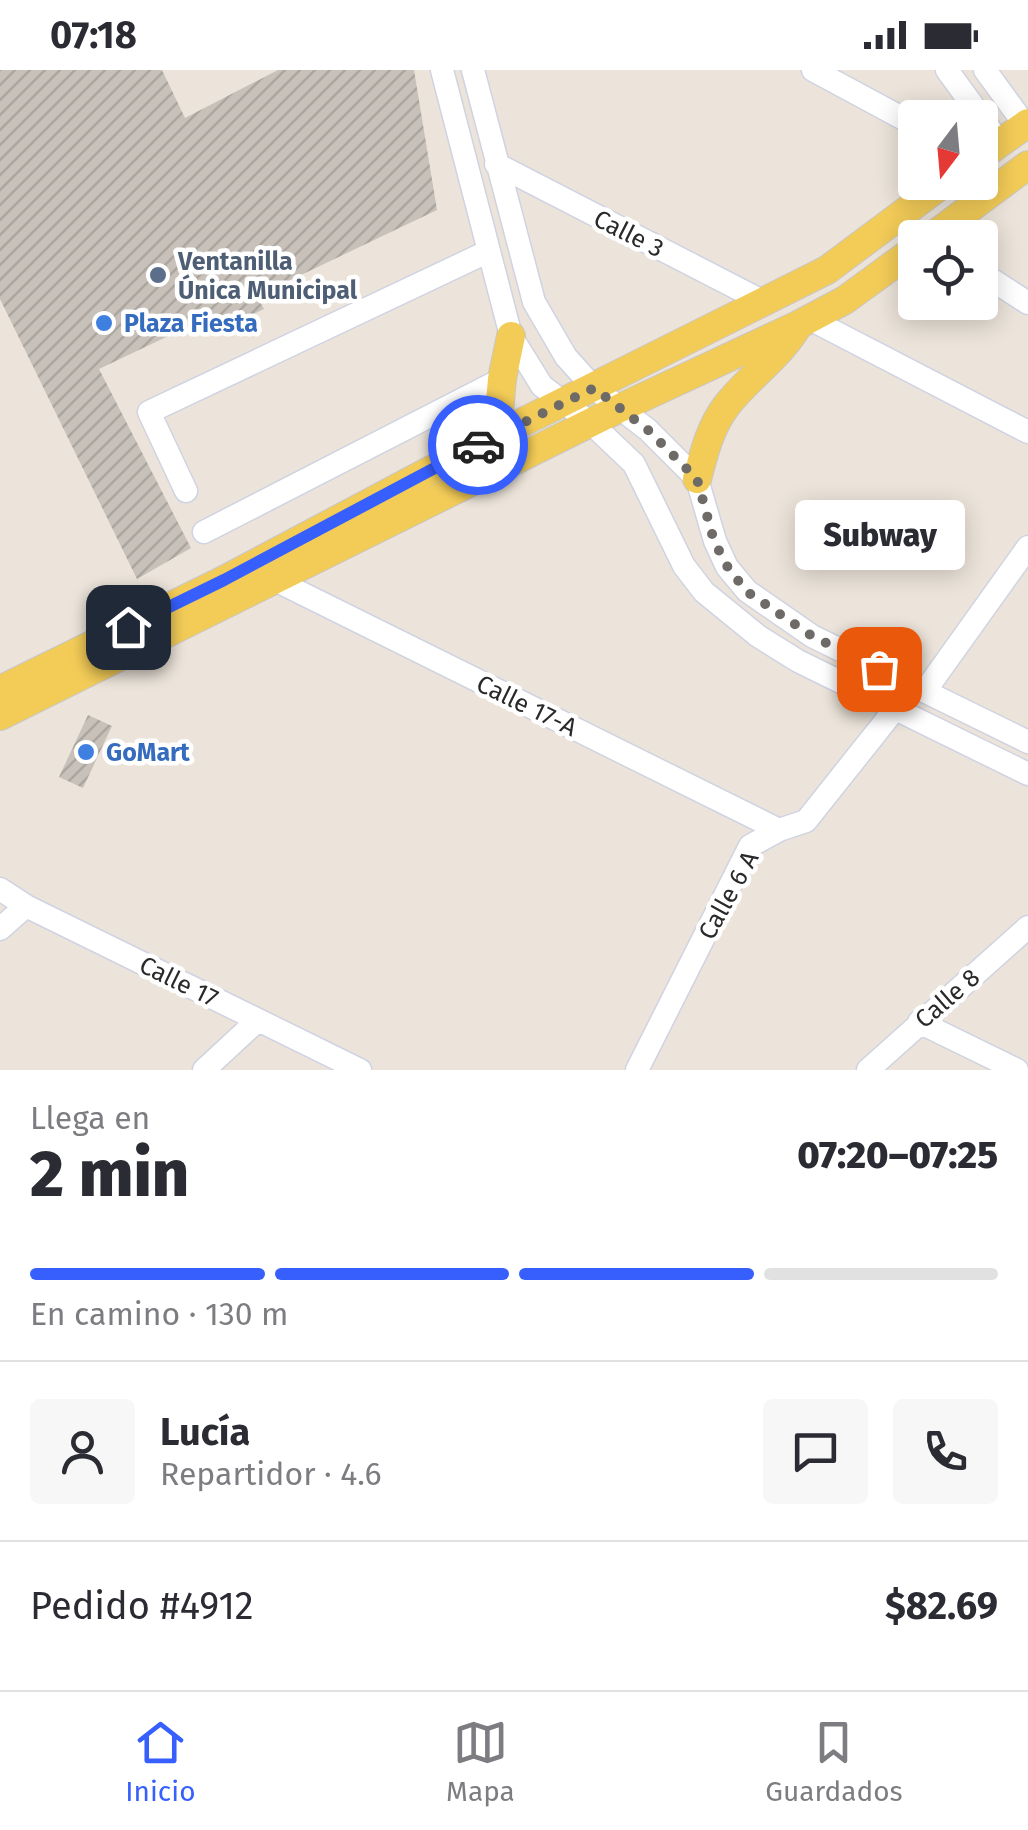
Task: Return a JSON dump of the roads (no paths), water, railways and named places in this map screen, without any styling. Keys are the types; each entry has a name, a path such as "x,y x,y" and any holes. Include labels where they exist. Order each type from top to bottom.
{"main road":[{"path":"998,144 1027,124"},
{"path":"954,220 1028,166"},
{"path":"0,690 224,580 498,434 827,270 921,200"},
{"path":"0,716 620,408 803,322 845,300 898,261"},
{"path":"697,479 708,437 724,408 782,350 803,322"},
{"path":"498,434 502,379 511,336"}],"street":[{"path":"442,70 511,336 542,386 592,424 634,464 684,566 704,592 758,636 798,662 1028,774"},
{"path":"473,70 534,302 566,356 594,388 648,430 697,479 714,541 746,591 812,636 1028,742"},
{"path":"813,70 898,116"},
{"path":"947,70 963,100"},
{"path":"985,70 1027,124"},
{"path":"452,107 481,101"},
{"path":"460,138 488,132"},
{"name":"Calle 3","path":"496,164 762,301"},
{"path":"186,491 149,412 488,251"},
{"path":"998,284 1028,303"},
{"path":"803,322 1028,432"},
{"path":"204,532 502,379"},
{"path":"925,691 1028,547"},
{"name":"Calle 17-A","path":"274,580 779,830"},
{"name":"Calle 6 A","path":"638,1070 750,846 806,821 896,709"},
{"name":"Calle 17","path":"0,889 26,906 360,1070"},
{"path":"0,904 26,906"},
{"path":"0,929 26,906"},
{"name":"Calle 8","path":"868,1070 1028,928"},
{"path":"204,1070 258,1020"},
{"path":"920,1022 1017,1070"}],"place":[{"name":"Ventanilla Única Municipal","path":"158,275"},
{"name":"Plaza Fiesta","path":"104,323"},
{"name":"Subway","path":"879,669"},
{"name":"GoMart","path":"86,752"}]}
